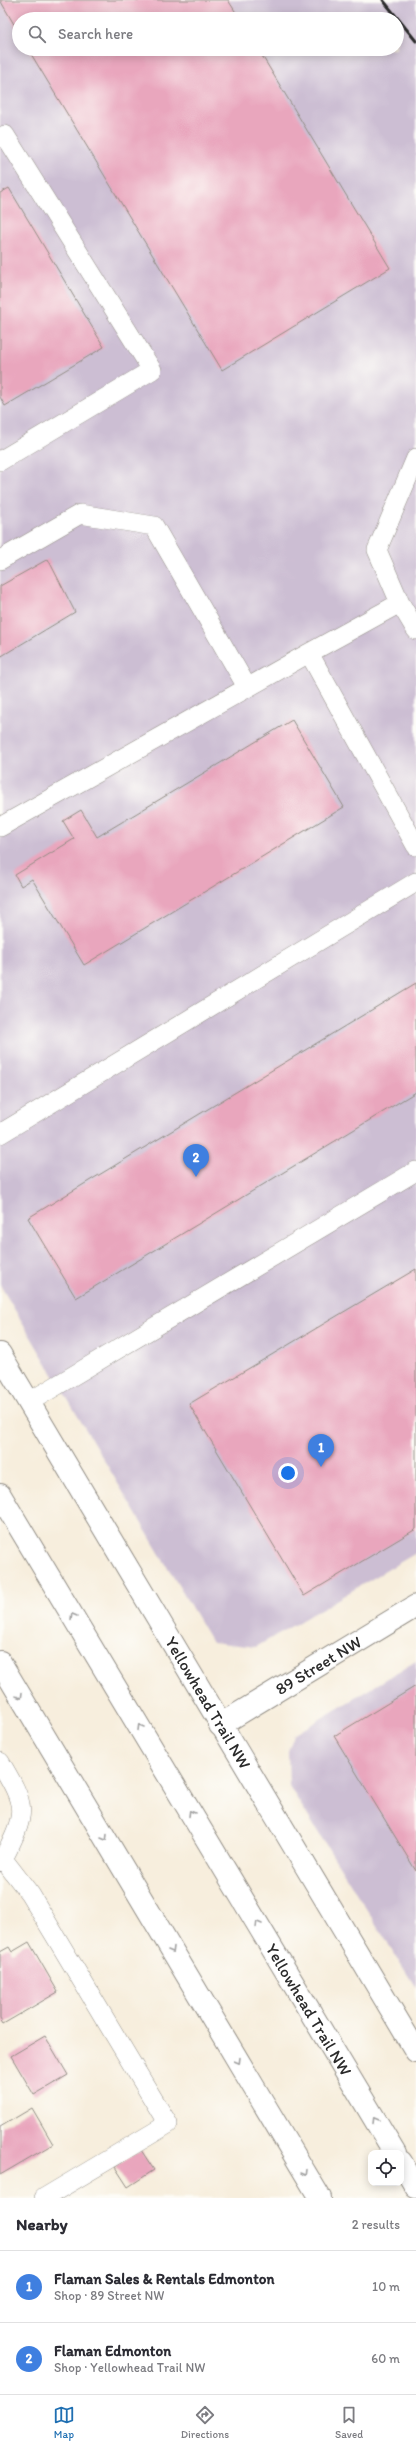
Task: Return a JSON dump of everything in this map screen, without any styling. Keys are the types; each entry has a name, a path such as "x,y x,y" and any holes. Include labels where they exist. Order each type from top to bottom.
{"main road":[{"name":"Yellowhead Trail NW","path":"0,1354 220,1725 416,2051"},
{"name":"Yellowhead Trail NW","path":"0,1495 393,2150"},
{"name":"89 Street NW","path":"220,1725 416,1606"},
{"path":"0,1662 320,2198"},
{"path":"404,2167 416,2187"}],"lane":[{"path":"0,461 152,370 2,134"},
{"path":"416,458 377,550 400,603 416,630"},
{"path":"0,560 80,514 154,526 247,687"},
{"path":"0,827 247,687 400,603"},
{"path":"309,653 416,846"},
{"path":"0,1134 416,882"},
{"path":"29,1402 416,1171"},
{"path":"0,1762 19,1793 22,1809 19,1828 1,1859 30,1894 168,2124 44,2198"}],"shaded area":[{"path":"0,0 416,0 416,1553 256,1647 212,1642 0,1285"},
{"path":"416,1661 416,1988 289,1786 288,1751 294,1735"}],"building":[{"path":"0,0 228,0 236,12 12,12 12,21"},
{"path":"32,56 262,56 390,268 222,370"},
{"path":"9,188 104,347 5,406 0,397 0,193"},
{"path":"48,559 75,612 0,657 0,586"},
{"path":"292,720 344,807 84,965 32,879 21,886 15,875 74,839 63,821 81,810 97,837"},
{"path":"416,983 416,1092 76,1298 28,1218"},
{"path":"416,1269 416,1529 304,1596 189,1404"},
{"path":"416,1686 416,1871 334,1736"},
{"path":"29,1942 58,1992 3,2024 0,2019 0,1952 9,1947 12,1952"},
{"path":"45,2036 68,2075 34,2095 11,2056"},
{"path":"32,2108 53,2144 0,2175 0,2127"},
{"path":"141,2150 154,2170 128,2187 115,2167"}],"railway":[{"path":"383,0 393,12"},
{"path":"404,26 416,41"}],"place":[{"name":"Flaman Edmonton","path":"196,1177"},
{"name":"Flaman Sales & Rentals Edmonton","path":"321,1467"}]}
